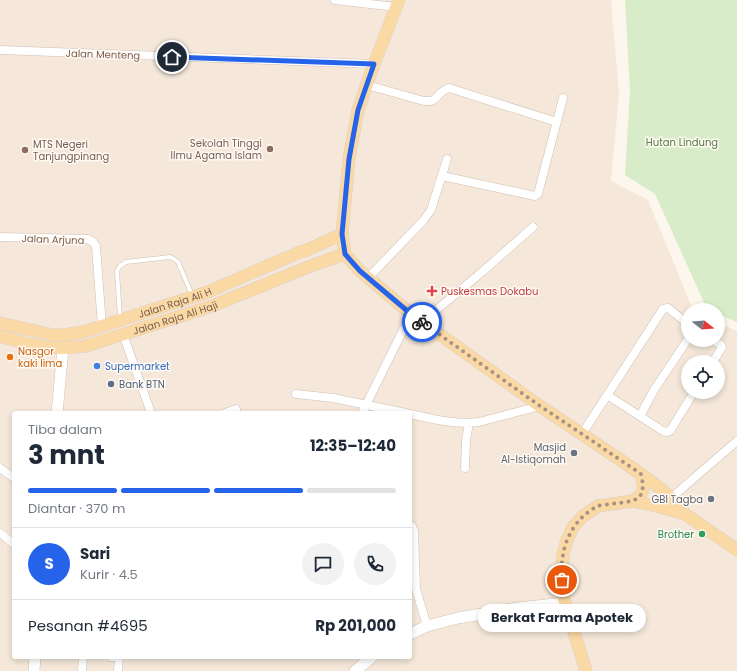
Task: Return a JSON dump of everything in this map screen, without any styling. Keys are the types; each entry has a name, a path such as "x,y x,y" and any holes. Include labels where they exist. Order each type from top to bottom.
{"main road":[{"path":"397,4 358,110 349,159 342,234 345,254 360,271 411,314 540,406 641,474 671,498 685,514 737,550"},
{"name":"Jalan Raja Ali H","path":"0,323 45,334 64,335 83,332 205,293 300,252 305,252 342,234"},
{"name":"Jalan Raja Ali Haji","path":"0,336 28,344 46,347 63,348 86,346 212,306 345,254"},
{"path":"45,334 46,347"},
{"path":"633,501 640,496 643,491 641,474"},
{"path":"586,671 565,603 562,588 563,554 573,527 583,516 598,506 633,501 685,514"}],"street":[{"path":"335,0 397,4"},
{"name":"Jalan Menteng","path":"0,50 374,64"},
{"path":"367,85 424,101 431,101 443,90 448,88 557,122"},
{"path":"442,176 535,196 539,191 563,98"},
{"path":"368,278 423,221 431,210 447,160"},
{"path":"422,322 533,227"},
{"name":"Jalan Arjuna","path":"0,237 88,240 93,242 96,246 102,326"},
{"path":"582,434 663,308 668,308 681,318"},
{"path":"363,411 411,314"},
{"path":"123,334 150,411"},
{"path":"640,416 654,390 683,347"},
{"path":"57,411 63,348"},
{"path":"296,394 333,398 396,411"},
{"path":"607,395 663,431 667,432 670,431 690,399"},
{"path":"412,414 469,424 540,406"},
{"path":"230,411 236,409"},
{"path":"465,468 466,440 469,424"},
{"path":"671,498 737,441"},
{"path":"0,468 12,477"},
{"path":"412,526 414,531 413,569 416,589 427,626"},
{"path":"0,534 12,543"},
{"path":"412,633 427,626 458,618 518,608 565,603"},
{"path":"34,671 35,659"},
{"path":"82,671 83,659"},
{"path":"116,659 118,671"},
{"path":"355,671 370,659"}],"lane":[{"path":"120,320 117,271 120,266 126,262 170,257 174,259 178,262 193,297"}],"shaded area":[{"path":"0,0 611,0 619,94 611,181 648,200 690,303 681,303 681,347 725,347 725,326 737,331 737,671 0,671"}],"green space":[{"name":"Hutan Lindung","path":"625,0 737,0 737,322 725,317 725,303 704,303 655,194 625,175 630,91"}],"way so far":[{"path":"422,322 540,406 641,474 643,491 640,496 633,501 598,506 583,516 573,527 563,554 562,580"}],"place":[{"name":"Sekolah Tinggi Ilmu Agama Islam","path":"270,149"},
{"name":"MTS Negeri Tanjungpinang","path":"25,150"},
{"name":"Puskesmas Dokabu","path":"432,291"},
{"name":"Nasgor kaki lima","path":"10,357"},
{"name":"Supermarket","path":"97,366"},
{"name":"Bank BTN","path":"111,384"},
{"name":"Masjid Al-Istiqomah","path":"574,453"},
{"name":"GBI Tagba","path":"711,499"},
{"name":"Brother","path":"702,534"},
{"name":"Berkat Farma Apotek","path":"562,580"}],"route":[{"path":"172,57 374,64 358,110 349,159 342,234 345,254 360,271 422,322"}]}
